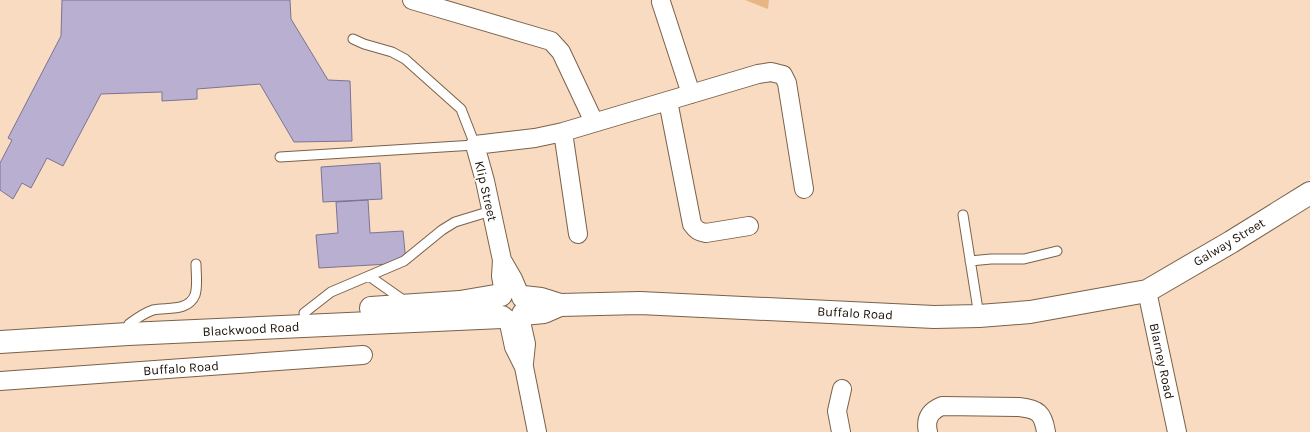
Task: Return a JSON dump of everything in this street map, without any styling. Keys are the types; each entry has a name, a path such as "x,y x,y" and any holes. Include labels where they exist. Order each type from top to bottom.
{"street":[{"path":"412,0 551,41 561,52 594,122"},
{"path":"661,2 691,94"},
{"name":"Klip Street","path":"537,432 524,366 526,344 501,276 502,260 475,145 497,141 535,138 563,132 758,74 771,72 782,75 787,83 804,189"},
{"path":"668,101 692,224 700,232 706,233 749,226"},
{"path":"563,132 578,234"},
{"name":"Galway Street","path":"1147,290 1231,242 1310,193"},
{"name":"Buffalo Road","path":"513,306 541,299 560,305 640,303 934,317 979,316 1030,312 1147,290"},
{"name":"Blarney Road","path":"1147,290 1177,432"},
{"name":"Blackwood Road","path":"0,342 304,313 460,302 513,306"},
{"name":"Blackwood Road","path":"0,331 129,329 513,306"},
{"name":"Buffalo Road","path":"0,380 363,355"},
{"path":"841,432 837,410 842,389"},
{"path":"928,432 926,425 927,419 933,410 942,406 1029,408 1036,411 1043,418 1046,432"}],"lane":[{"path":"280,157 475,145 461,109 405,59 392,52 364,44 353,39"},
{"path":"304,313 331,292 404,261 442,230 455,222 491,211"},
{"path":"963,215 979,316"},
{"path":"970,260 1024,259 1058,251"},
{"path":"129,329 139,316 147,312 181,307 192,300 196,289 196,264"},
{"path":"369,276 411,306"}],"shaded area":[{"path":"745,0 769,0 768,9"}],"building":[{"path":"62,0 290,0 291,19 328,80 350,81 352,141 294,142 260,84 197,89 197,99 162,101 162,92 101,94 63,166 47,158 31,188 22,183 13,199 0,190 0,163 12,140 8,138 61,36"},
{"path":"380,163 382,199 323,202 321,167"},
{"path":"368,200 370,233 403,231 406,263 319,268 316,235 338,233 336,202"}]}
